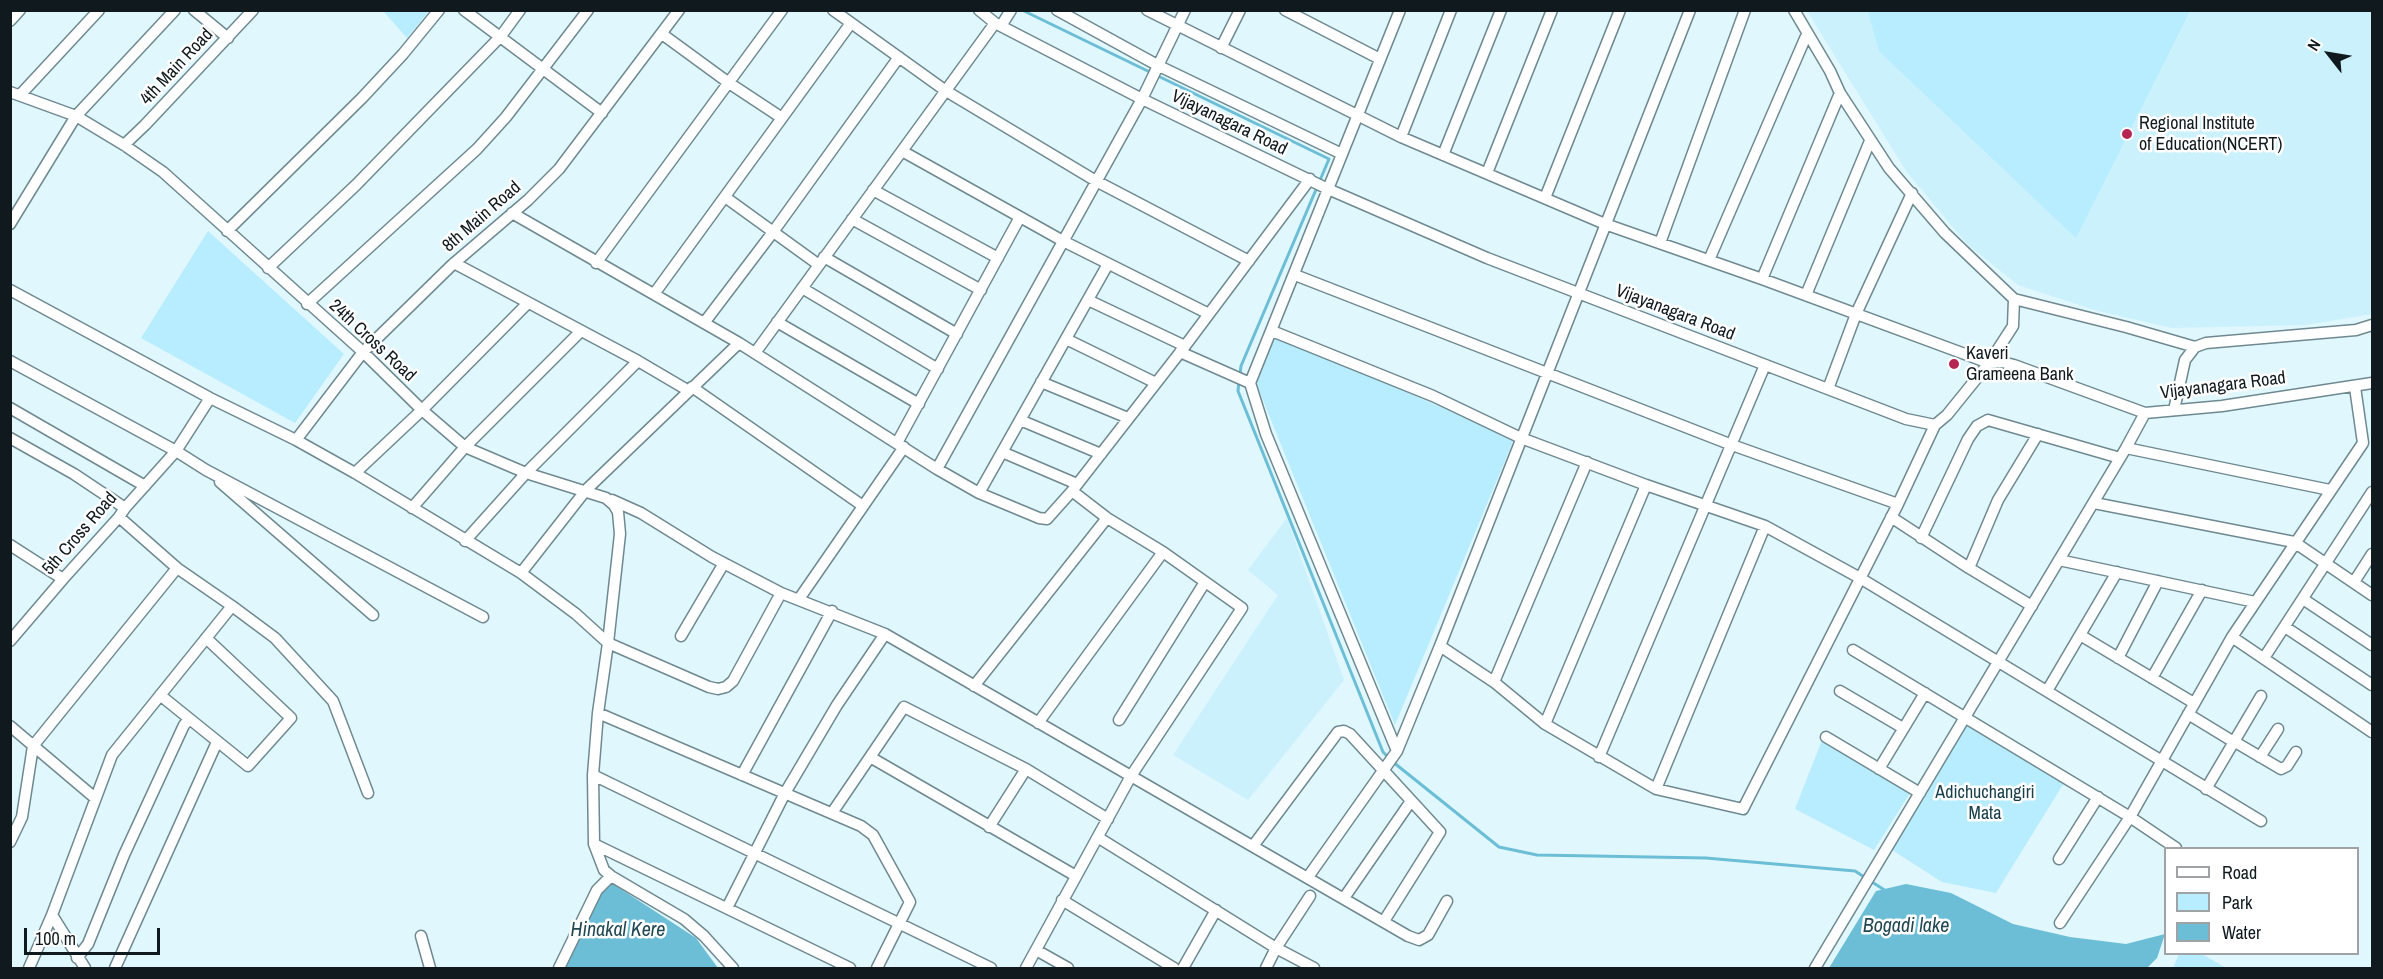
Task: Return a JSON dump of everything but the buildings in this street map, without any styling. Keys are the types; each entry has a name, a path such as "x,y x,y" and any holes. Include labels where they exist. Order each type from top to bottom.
{"street":[{"path":"10,21 20,10"},
{"path":"16,93 99,10"},
{"path":"10,224 76,116 175,10"},
{"path":"194,10 228,38"},
{"name":"4th Main Road","path":"124,145 253,10"},
{"path":"227,231 362,98 403,54 439,10"},
{"path":"464,10 602,112"},
{"path":"268,268 356,185 501,36 520,10"},
{"path":"307,304 477,148 506,117 588,10"},
{"name":"8th Main Road","path":"296,440 363,352 454,263 559,169 679,10"},
{"path":"596,262 782,10"},
{"path":"833,10 946,91 1096,182 1249,261"},
{"name":"Vijayanagara Road","path":"979,10 998,24 1142,99 1328,189 1487,258 1906,419 1935,425"},
{"path":"755,353 946,91 1011,10"},
{"path":"1057,10 1159,66 1342,154"},
{"name":"Vijayanagara Road","path":"1147,10 1401,137 1605,224 1989,363 2002,362 2145,413 2373,383"},
{"path":"937,469 1142,99 1185,10"},
{"path":"1221,48 1240,10"},
{"path":"1285,10 1380,59"},
{"path":"1395,754 1266,434 1250,383 1400,10"},
{"path":"1401,137 1451,10"},
{"path":"1443,155 1501,10"},
{"path":"1487,173 1552,10"},
{"path":"1545,198 1620,10"},
{"path":"1308,877 1395,754 1440,646 1690,10"},
{"path":"1660,243 1745,10"},
{"path":"1794,10 1830,71 1840,93 1889,168 1945,233 2014,299 2195,347"},
{"path":"654,294 851,23"},
{"path":"662,34 782,118"},
{"path":"1709,260 1807,34"},
{"path":"704,323 773,232 898,57"},
{"name":"24th Cross Road","path":"16,93 76,116 163,172 465,447 526,473 586,490 641,513 724,563 781,593 832,611 885,634 1419,940 1428,935 1447,902"},
{"path":"1762,279 1840,93"},
{"path":"1806,295 1870,141"},
{"path":"902,151 1063,241 1209,314"},
{"path":"512,213 739,343 937,469 979,493 1039,518 1047,519 1075,488 1183,349 1310,179"},
{"path":"873,190 998,258"},
{"path":"1828,389 1857,314 1912,193"},
{"path":"725,197 773,232 821,261 957,333"},
{"path":"799,599 863,506 900,445 919,404 1020,217"},
{"path":"852,219 981,290"},
{"path":"454,263 690,389 863,506"},
{"path":"979,493 1108,264"},
{"path":"1295,275 1547,375 1732,445 1898,504"},
{"path":"802,288 938,369"},
{"path":"10,290 210,398 296,440 356,473 521,573 576,614 608,643 709,687 718,689 726,687 739,671 781,593"},
{"path":"1440,646 1494,682 1545,724 1599,758 1656,789 1743,809 1898,504 1935,425 1947,415 1989,363 2013,326 2014,299"},
{"path":"1088,300 1250,383"},
{"path":"356,473 528,303"},
{"path":"777,322 919,404"},
{"path":"2174,410 2185,360 2195,347 2206,343 2356,330 2373,325"},
{"path":"1272,331 1433,396 1521,438 1646,485 1765,526 1860,578 2261,821"},
{"path":"412,508 465,447 581,332"},
{"path":"1066,339 1156,382"},
{"path":"521,573 586,490 739,343"},
{"path":"10,361 176,452 206,471 483,617"},
{"path":"465,541 526,473 638,361"},
{"path":"1599,758 1765,365"},
{"path":"1041,382 1128,418"},
{"path":"2060,923 2130,817 2232,637 2330,490 2368,442 2355,387"},
{"name":"5th Cross Road","path":"10,641 176,452 210,398"},
{"path":"10,408 145,486"},
{"path":"1815,969 2094,503 2145,413"},
{"path":"1020,420 1101,454"},
{"path":"1921,538 1952,469 1977,426 1988,420 2120,459"},
{"path":"1969,568 1998,500 2038,434"},
{"path":"10,438 74,474 122,513 177,568 275,638 333,701 368,793"},
{"path":"2126,448 2330,490"},
{"path":"1002,452 1075,488 1107,518 1163,552 1242,608 1131,776 1026,969"},
{"path":"1494,682 1587,462"},
{"path":"206,471 373,615"},
{"path":"1545,724 1646,485"},
{"path":"2264,658 2373,492"},
{"path":"606,498 618,512 620,523 608,643 598,713 593,775 594,844 604,870 610,876 684,919 704,936 733,969"},
{"path":"2094,503 2294,542 2373,595"},
{"path":"974,686 1107,518"},
{"path":"1891,518 2032,606"},
{"path":"1656,789 1765,526"},
{"path":"10,545 63,579"},
{"path":"1038,723 1163,552"},
{"path":"2354,582 2373,554"},
{"path":"2059,560 2255,602"},
{"path":"681,636 724,563"},
{"path":"10,842 22,817 33,746 177,568"},
{"path":"2047,691 2117,572"},
{"path":"2118,658 2158,581"},
{"path":"1119,720 1205,582"},
{"path":"2152,678 2202,590"},
{"path":"2303,599 2373,645"},
{"path":"29,969 52,915 112,755 231,606"},
{"path":"742,775 832,611"},
{"path":"2285,627 2373,685"},
{"path":"727,908 785,793 837,705 885,634"},
{"path":"2080,635 2194,703"},
{"path":"2232,637 2373,732"},
{"path":"160,695 248,766 291,718 206,639"},
{"path":"1853,650 2098,797 2173,847"},
{"path":"1840,691 1903,728"},
{"path":"1879,769 1925,693"},
{"path":"2206,789 2232,740 2261,696"},
{"path":"832,813 904,707 1026,769 1108,819"},
{"path":"598,713 832,813 861,826 873,836 910,902 877,969"},
{"path":"2188,714 2281,769 2287,766 2296,752"},
{"path":"77,958 87,944 124,855 184,725 190,719"},
{"path":"10,726 95,798"},
{"path":"2260,757 2277,729"},
{"path":"1253,846 1338,732 1344,731 1350,734 1386,769 1411,801 1440,832 1384,921"},
{"path":"1826,737 1920,793"},
{"path":"115,969 217,742"},
{"path":"870,757 1076,876"},
{"path":"989,827 1026,769"},
{"path":"593,775 991,969"},
{"path":"2059,859 2098,797"},
{"path":"1344,898 1411,801"},
{"path":"1099,838 1276,948 1314,969"},
{"path":"594,844 850,969"},
{"path":"559,969 597,890 610,876"},
{"path":"1266,969 1276,948 1310,897"},
{"path":"1062,900 1174,969"},
{"path":"1184,969 1216,910"},
{"path":"52,915 85,969"},
{"path":"421,936 430,969"},
{"path":"1036,950 1068,969"}],"shaded area":[{"name":"Regional Institute of Education(NCERT)","path":"1807,11 2372,11 2372,314 2306,325 2172,328 2098,311 2018,285 1967,244 1906,171"},
{"path":"1287,518 1344,680 1248,800 1173,755 1278,595 1248,570"}],"green space":[{"path":"1868,10 2190,11 2076,238 1879,51"},
{"path":"383,11 429,11 407,38"},
{"path":"208,231 344,354 295,423 141,338"},
{"path":"1275,335 1514,439 1395,725 1256,383"},
{"name":"Adichuchangiri Mata","path":"1970,720 2067,778 1996,893 1942,882 1892,850 1926,792 1962,722 1967,725"},
{"path":"1822,740 1910,793 1874,850 1795,809"},
{"path":"2179,955 2204,955 2226,968 2173,968"}],"water":[{"name":"Hinakal Kere","path":"604,878 696,938 718,968 554,968"},
{"name":"Bogadi lake","path":"1906,884 1951,893 2013,924 2070,937 2126,944 2164,934 2164,937 2157,958 2147,968 1829,968 1876,891"}],"waterway":[{"path":"1022,10 1329,159 1241,366 1240,374"},
{"path":"1239,381 1238,391 1383,752 1389,758"},
{"path":"1393,762 1499,847 1537,855 1706,858 1855,871 1886,891"}],"place":[{"name":"Regional Institute of Education(NCERT)","path":"2127,134"},
{"name":"Kaveri Grameena Bank","path":"1954,364"}]}
